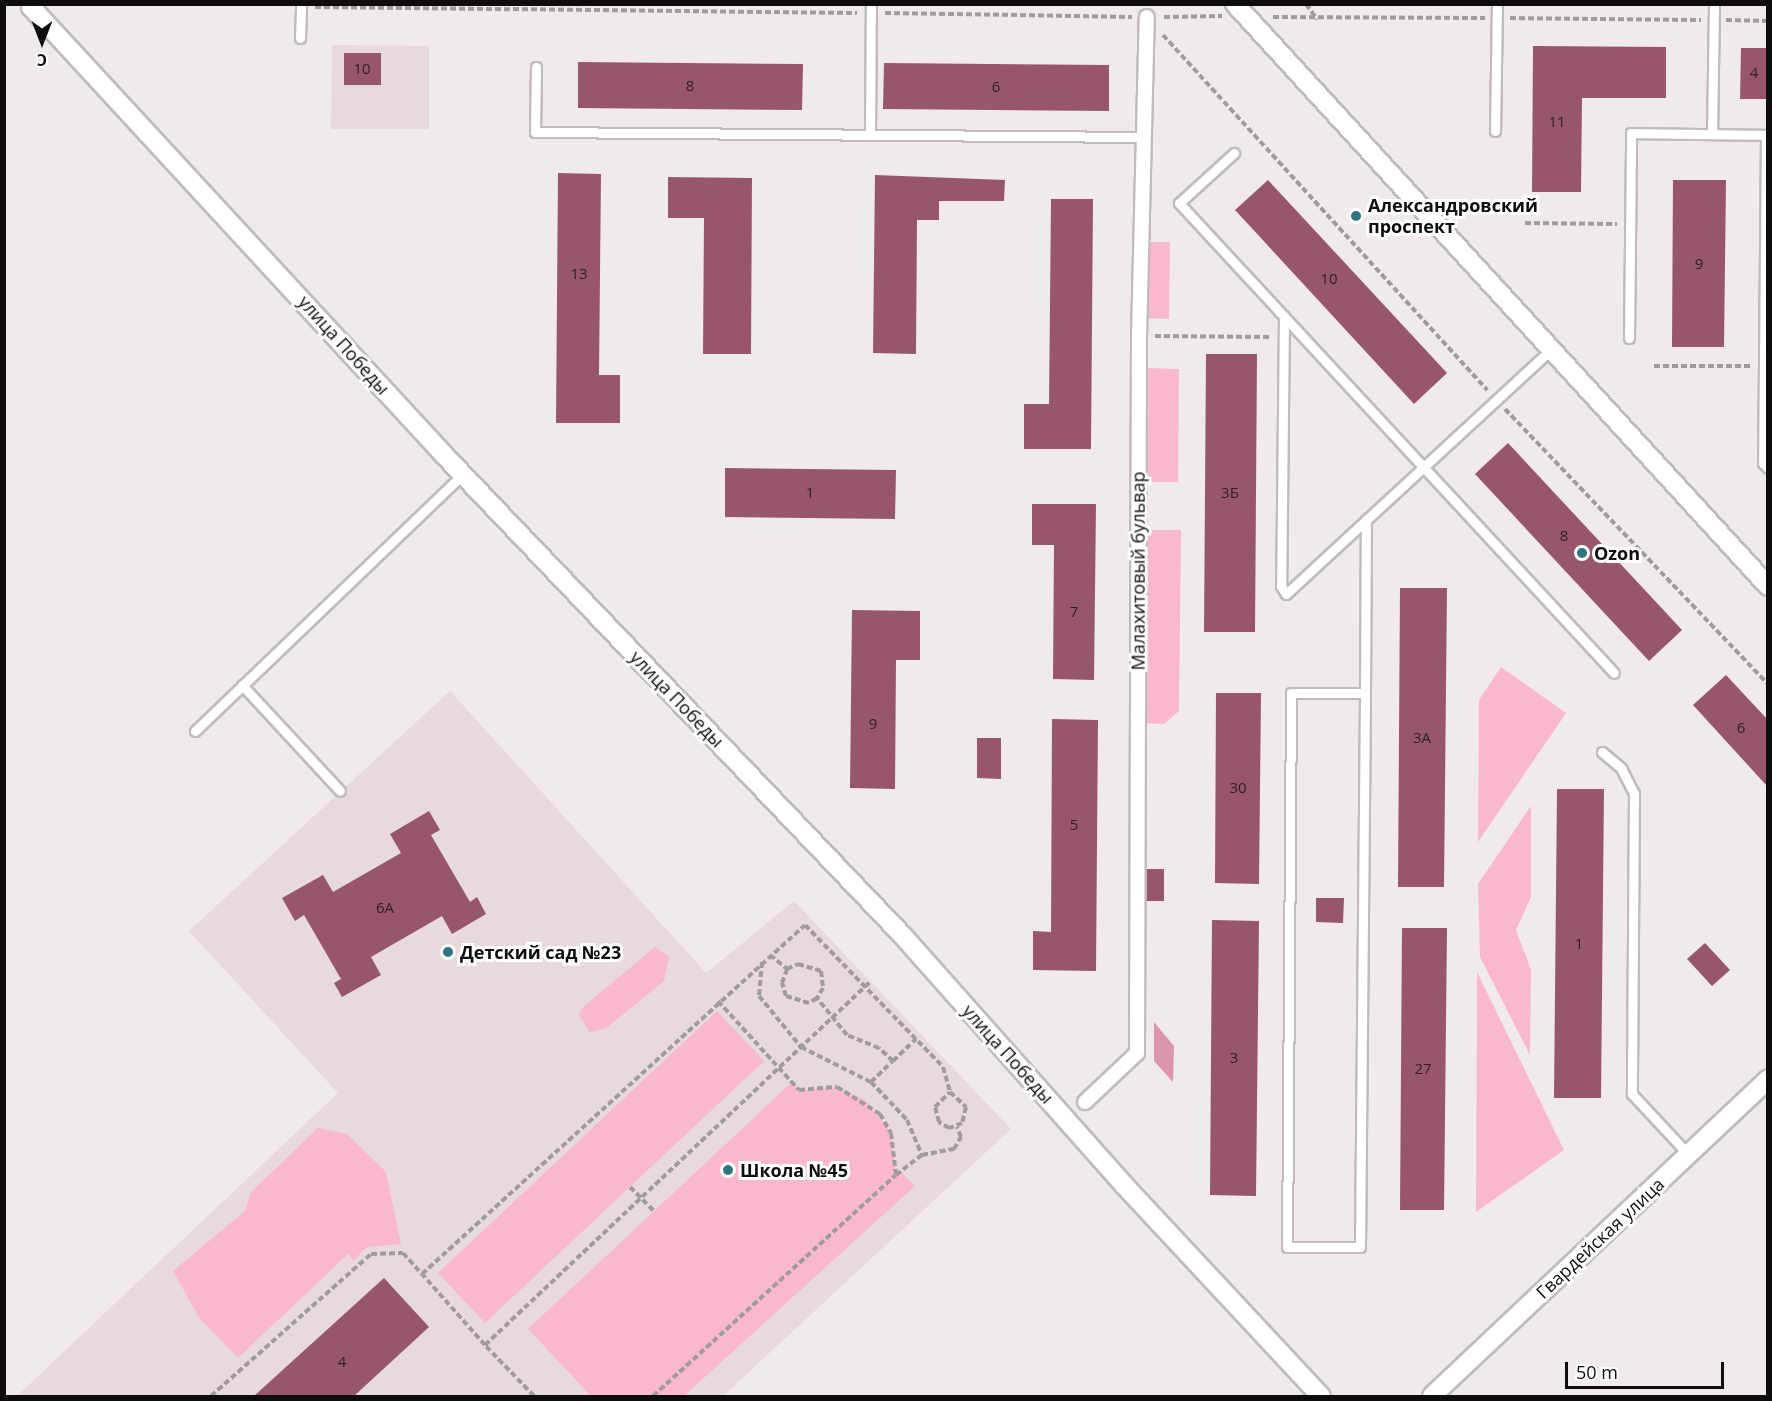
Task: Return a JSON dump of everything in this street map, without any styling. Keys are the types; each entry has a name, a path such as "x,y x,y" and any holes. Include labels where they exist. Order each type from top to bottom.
{"street":[{"name":"улица Победы","path":"35,4 31,7 463,474 903,936 1123,1184 1322,1396"},
{"path":"1229,10 1767,586"},
{"name":"Малахитовый бульвар","path":"1085,1102 1137,1053 1139,336 1142,137 1147,17"},
{"name":"Гвардейская улица","path":"1432,1396 1767,1078"}],"lane":[{"path":"1495,131 1497,4"},
{"path":"1712,134 1714,4"},
{"path":"300,38 301,6"},
{"path":"870,135 871,9"},
{"path":"536,67 536,132 1142,137"},
{"path":"1629,338 1631,133 1766,135 1763,463 1767,468"},
{"path":"1234,153 1179,203 1614,674"},
{"path":"1284,316 1281,586 1286,594 1548,352"},
{"path":"195,730 463,474"},
{"path":"1365,693 1291,693 1287,1247 1360,1247 1365,693 1366,520"},
{"path":"242,685 340,791"},
{"path":"1602,752 1621,768 1634,792 1632,1094 1688,1154"}],"path":[{"path":"1306,4 1317,20"},
{"path":"301,6 871,9 1147,17 1229,10"},
{"path":"1147,17 1496,400 1767,684"},
{"path":"1270,17 1317,20 1496,18 1767,21"},
{"path":"1525,223 1630,224"},
{"path":"1139,336 1283,337"},
{"path":"1654,366 1764,366"},
{"path":"422,1274 718,1001 805,925 943,1067 950,1092 966,1107 957,1127 961,1137 954,1149 921,1155 896,1175 653,1396"},
{"path":"772,953 787,969"},
{"path":"762,962 759,996 801,1047 872,1082 907,1120 921,1155"},
{"path":"798,964 821,971 823,988 817,998 809,1003 786,996 782,984 787,969 798,964"},
{"path":"485,1345 870,981"},
{"path":"817,998 835,1014 848,1035 879,1048 893,1061"},
{"path":"718,1001 799,1090 837,1087 865,1100 891,1133 896,1175"},
{"path":"872,1082 916,1040"},
{"path":"950,1092 938,1102 936,1115 949,1128 957,1127"},
{"path":"630,1186 655,1212"},
{"path":"211,1396 371,1254 403,1253 534,1396"}],"shaded area":[{"path":"332,45 429,46 429,129 331,129"},
{"path":"1145,242 1170,242 1169,319 1144,318"},
{"path":"1145,368 1179,369 1178,482 1145,482"},
{"path":"1143,530 1181,530 1179,711 1164,724 1141,723"},
{"path":"1501,667 1566,713 1478,842 1479,700"},
{"name":"Школа №45","path":"450,691 706,973 794,901 1011,1129 723,1396 17,1396 338,1093 189,931"},
{"path":"1531,806 1531,897 1516,930 1531,970 1530,1055 1480,957 1478,884"},
{"path":"655,947 669,957 664,981 605,1029 589,1032 579,1014 583,1007"},
{"path":"1477,972 1564,1150 1476,1212"},
{"path":"717,1011 764,1061 485,1323 438,1273"},
{"path":"1154,1022 1174,1046 1173,1082 1154,1061"},
{"path":"793,1081 799,1090 837,1087 865,1100 891,1133 896,1174 900,1171 915,1186 684,1396 591,1396 528,1329"},
{"path":"318,1128 347,1134 386,1172 401,1244 367,1247 354,1260 348,1254 238,1358 200,1319 173,1271 245,1211 251,1192"}],"building":[{"path":"1533,46 1666,47 1666,98 1582,98 1581,192 1532,192"},
{"path":"1741,48 1767,48 1767,99 1740,99"},
{"path":"344,53 381,53 381,85 344,85"},
{"path":"578,62 803,64 802,110 578,108"},
{"path":"884,63 1109,65 1109,111 883,109"},
{"path":"558,173 601,174 599,375 620,375 620,423 556,423"},
{"path":"875,175 1005,180 1004,201 939,201 939,220 917,220 916,354 873,353"},
{"path":"668,177 752,178 751,354 703,354 704,218 668,218"},
{"path":"1268,180 1447,373 1414,404 1235,210"},
{"path":"1673,180 1726,180 1724,347 1672,347"},
{"path":"1051,199 1093,199 1091,449 1024,449 1024,404 1049,404"},
{"path":"1206,354 1257,354 1255,632 1204,632"},
{"path":"1508,443 1682,630 1649,661 1475,474"},
{"path":"725,468 896,470 895,519 725,517"},
{"path":"1032,504 1096,504 1094,680 1053,679 1054,545 1032,545"},
{"path":"1400,588 1447,588 1444,887 1398,887"},
{"path":"852,610 920,611 920,660 896,660 895,789 850,788"},
{"path":"1726,675 1767,719 1767,786 1693,705"},
{"path":"1216,693 1261,693 1259,884 1215,883"},
{"path":"1052,719 1098,720 1096,971 1033,970 1033,931 1051,932"},
{"path":"977,738 1001,738 1001,779 977,778"},
{"path":"1557,789 1604,789 1601,1098 1554,1098"},
{"path":"429,811 440,830 431,835 470,902 477,897 486,914 452,934 442,916 371,957 381,975 342,997 334,983 341,979 304,915 295,921 282,898 323,875 333,892 401,853 390,834"},
{"path":"1147,869 1164,869 1164,901 1146,901"},
{"path":"1316,898 1344,898 1343,923 1316,922"},
{"path":"1212,920 1259,921 1256,1196 1210,1195"},
{"path":"1402,928 1447,928 1444,1210 1400,1210"},
{"path":"1705,943 1730,970 1712,986 1687,959"},
{"path":"384,1278 429,1327 354,1396 254,1396"}],"place":[{"name":"Александровский проспект","path":"1356,216"},
{"name":"Ozon","path":"1582,553"},
{"name":"Детский сад №23","path":"448,952"},
{"name":"Школа №45","path":"728,1170"}]}
